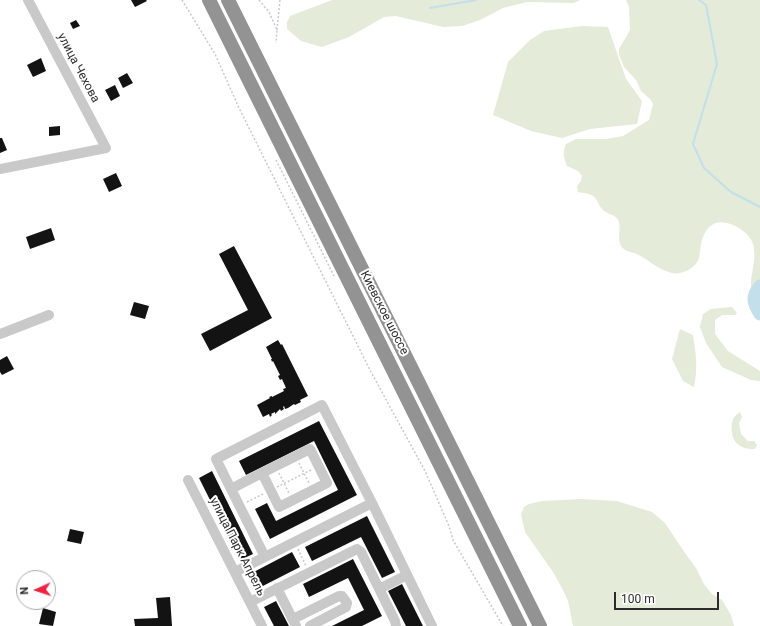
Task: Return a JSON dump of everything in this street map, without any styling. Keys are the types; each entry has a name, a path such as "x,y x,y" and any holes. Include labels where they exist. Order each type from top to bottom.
{"highway":[{"name":"Киевское шоссе","path":"209,0 520,626"},
{"name":"Киевское шоссе","path":"228,0 540,626"}],"street":[{"name":"улица Чехова","path":"0,169 106,148 28,0"},
{"path":"0,334 49,315"},
{"path":"265,557 216,459 322,405 432,626"},
{"path":"231,489 262,473 276,466 295,456 310,449 327,483 279,507 262,473"},
{"name":"улица Парк Апрель","path":"188,480 262,626"},
{"path":"235,572 372,503"},
{"path":"250,602 356,549 361,552 395,621 396,626"},
{"path":"379,589 407,575"},
{"path":"277,588 295,622 339,596 342,596 347,603 346,607 310,626"}],"path":[{"path":"182,0 215,54 239,108 371,372 425,471 449,526 453,540 503,626"},
{"path":"259,0 269,12 278,30"},
{"path":"276,43 280,0"},
{"path":"295,456 312,490"},
{"path":"276,466 293,500"},
{"path":"240,506 319,466"},
{"path":"294,542 309,572"}],"green space":[{"path":"332,0 580,0 574,3 527,2 503,8 480,20 462,26 443,27 396,16 384,17 349,37 322,47 301,41 287,29 287,22 290,16"},
{"path":"626,0 760,0 760,314 754,303 755,292 751,288 754,259 753,245 747,234 742,230 733,225 721,222 712,225 708,228 701,242 697,262 684,272 667,272 637,254 623,248 619,240 618,219 603,210 593,196 578,192 577,186 581,181 582,176 578,171 567,166 564,155 566,144 576,139 606,139 623,136 649,120 653,104 641,91 636,80 624,67 619,55 619,49 630,30 629,7"},
{"path":"582,26 608,27 626,79 642,101 637,124 590,129 562,138 531,131 493,115 508,62 530,40 544,31"},
{"path":"732,307 737,313 735,315 722,315 715,320 715,334 728,351 760,371 760,381 751,380 722,367 706,343 700,327 703,314 711,309"},
{"path":"680,329 693,335 696,361 694,387 683,381 672,359"},
{"path":"740,412 742,417 739,423 741,434 748,441 754,441 757,445 755,449 741,446 736,443 734,439 732,423 735,416"},
{"path":"581,499 617,501 652,512 665,523 696,568 704,584 712,594 722,600 731,615 734,626 573,626 568,601 562,588 553,572 525,532 521,514 524,507 529,504 542,501"}],"building":[{"path":"131,0 146,0 147,1 135,7"},
{"path":"76,20 80,26 73,29 70,23"},
{"path":"41,58 46,71 33,77 27,65"},
{"path":"127,73 133,83 123,88 118,78"},
{"path":"115,85 120,96 111,101 105,90"},
{"path":"60,126 60,135 49,136 49,127"},
{"path":"0,138 2,138 7,150 0,153"},
{"path":"116,173 122,186 109,192 103,179"},
{"path":"51,228 55,240 30,249 26,237"},
{"path":"234,246 272,318 210,351 201,334 248,310 219,254"},
{"path":"134,302 149,306 145,319 130,315"},
{"path":"278,340 281,345 282,344 308,396 300,400 301,402 288,408 285,409 284,406 284,409 281,411 280,409 275,414 275,412 271,414 272,415 270,417 269,414 263,417 257,405 270,398 269,397 284,391 283,389 286,388 282,379 280,380 278,376 280,375 273,361 272,362 266,347"},
{"path":"7,356 14,369 2,375 0,372 0,360"},
{"path":"319,421 357,495 270,539 255,509 267,503 276,521 338,490 314,441 246,475 239,461"},
{"path":"212,471 253,554 240,560 199,478"},
{"path":"367,516 395,572 382,578 361,537 312,561 305,547"},
{"path":"70,529 84,532 81,544 67,541"},
{"path":"292,552 300,567 255,590 248,575"},
{"path":"353,559 382,616 362,626 332,626 364,610 348,578 309,597 303,584"},
{"path":"402,584 423,626 406,626 388,591"},
{"path":"170,597 172,626 135,626 134,619 158,618 156,598"},
{"path":"276,601 289,626 274,626 264,607"},
{"path":"42,610 56,612 53,626 39,624"}],"waterway":[{"path":"430,8 476,0"},
{"path":"699,0 706,5 717,64 693,144 704,168 731,192 760,207"},
{"path":"760,286 754,296 754,300 760,314"}]}
